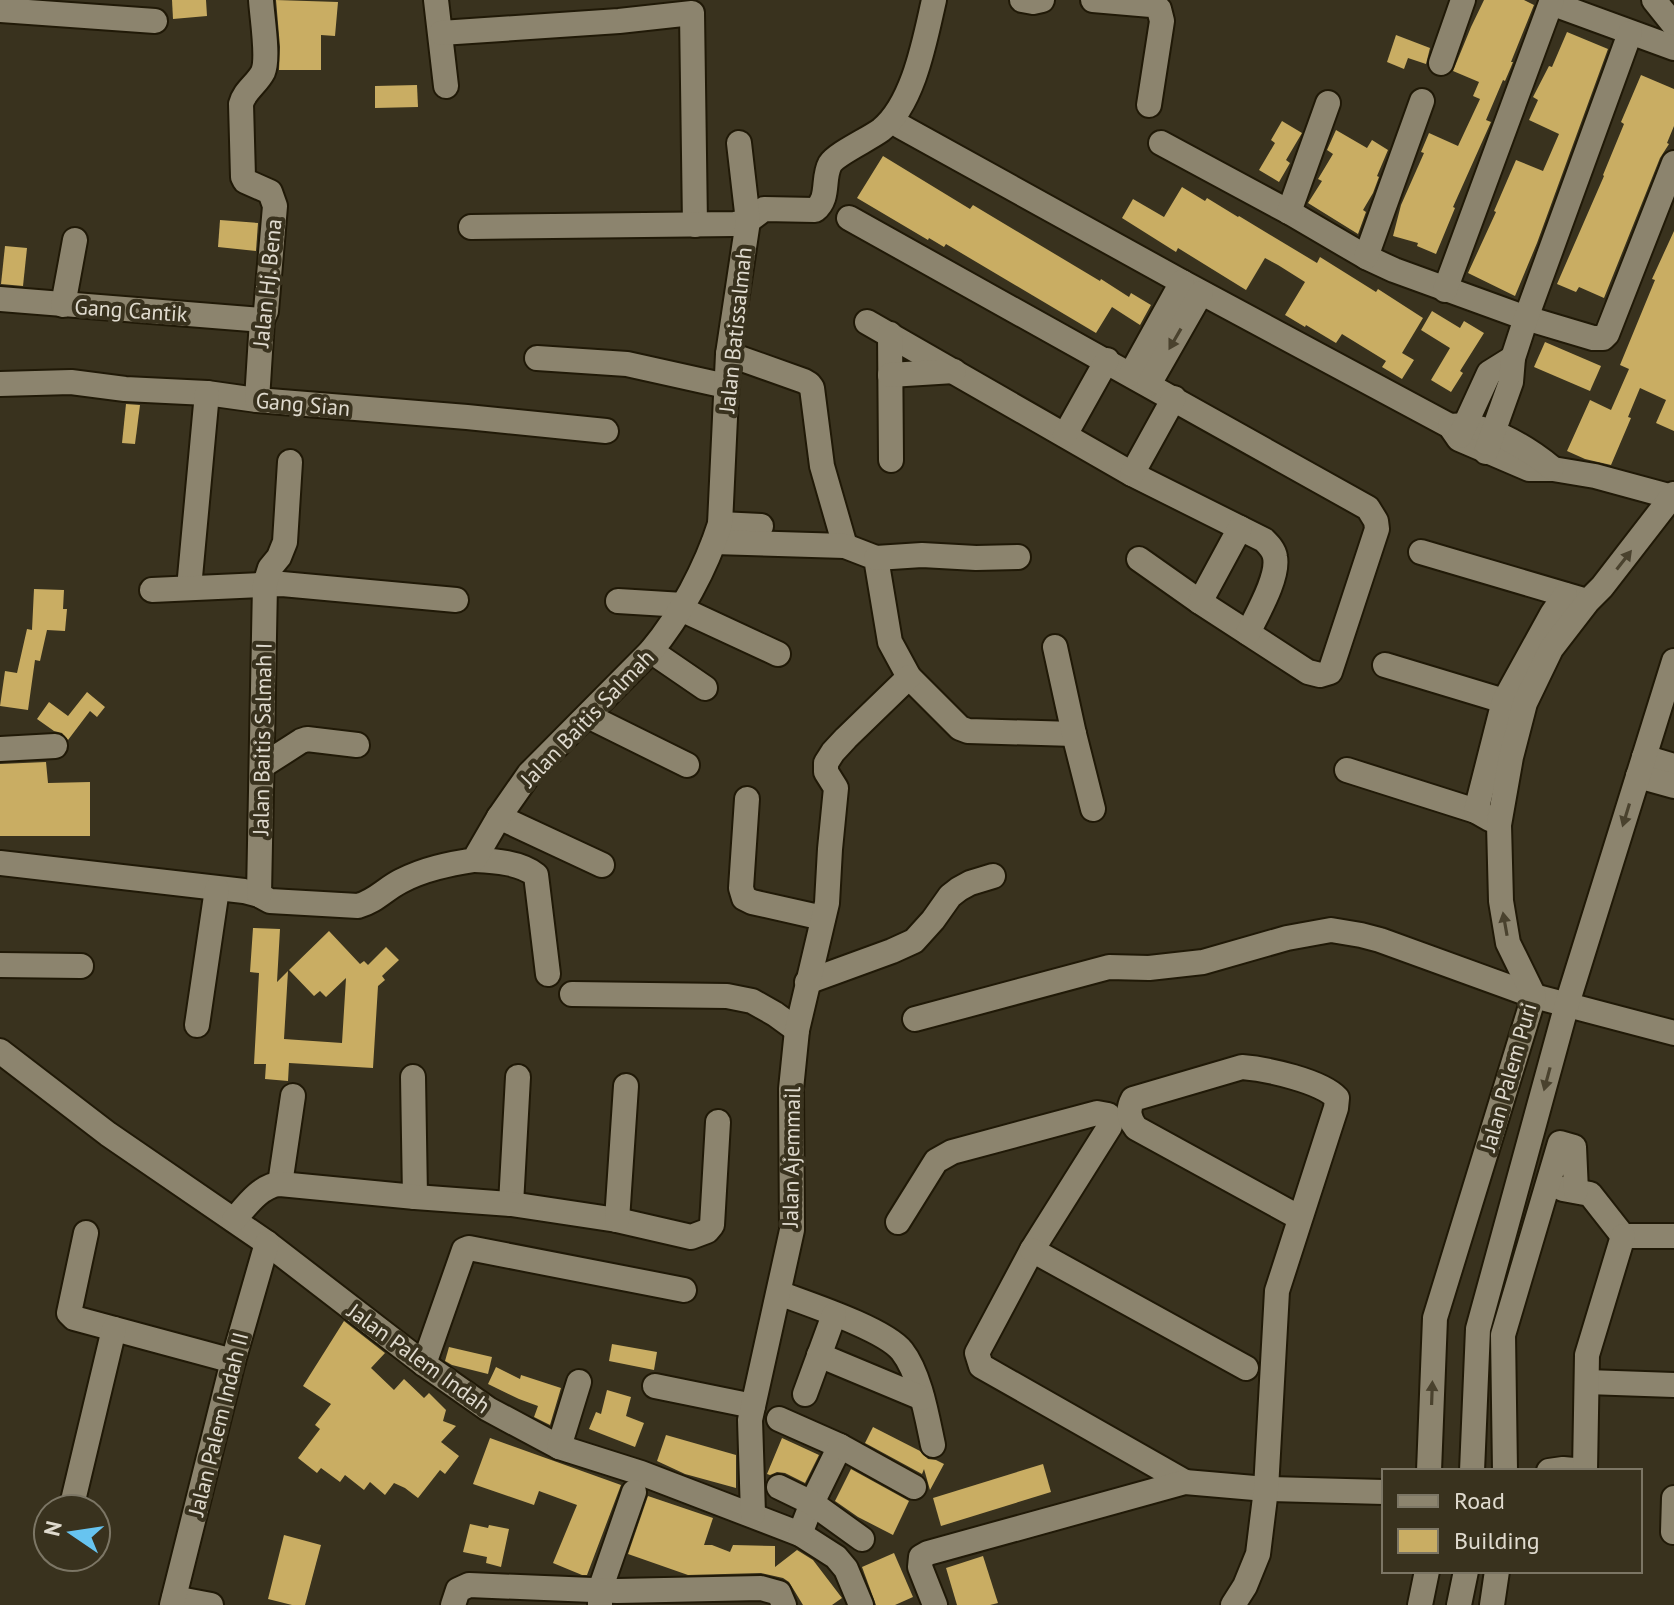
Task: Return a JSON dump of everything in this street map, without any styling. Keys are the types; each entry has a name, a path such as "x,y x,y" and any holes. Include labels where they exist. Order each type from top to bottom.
{"street":[{"name":"Jalan Hj. Bena","path":"257,400 262,320 266,311 275,206 270,192 245,181 243,177 241,104 266,64 261,0"},
{"path":"436,0 446,86"},
{"name":"Jalan Batissalmah","path":"717,533 728,354 748,221 764,209 815,210 821,205 831,162 885,126 905,96 917,71 934,0"},
{"path":"1022,0 1042,0"},
{"path":"1093,0 1151,5 1159,9 1162,21 1149,105"},
{"path":"1441,63 1463,0"},
{"path":"1654,0 1674,25"},
{"path":"1445,290 1551,2 1674,48"},
{"path":"441,33 619,21 692,7 695,225"},
{"path":"0,10 155,21"},
{"path":"1489,442 1511,382 1513,358 1526,318 1630,33"},
{"path":"1366,257 1422,101"},
{"path":"1289,212 1328,103"},
{"path":"900,126 1191,288 1458,430 1534,454 1553,469 1616,481 1671,503"},
{"path":"471,227 695,225 748,221 739,143"},
{"path":"1161,143 1366,257 1445,290 1593,338 1603,338 1607,334 1674,163"},
{"path":"849,218 1368,508 1376,521 1377,529 1330,672 1320,675 1308,672 1139,559"},
{"path":"63,305 75,240"},
{"path":"1140,379 1191,288"},
{"name":"Gang Cantik","path":"0,299 262,320"},
{"path":"867,322 1132,474 1264,540 1275,558 1274,572 1248,633"},
{"path":"890,334 891,460"},
{"path":"728,354 804,381 812,388 822,466 845,546"},
{"path":"537,358 627,364 726,386"},
{"path":"1458,430 1489,373 1513,358"},
{"path":"1065,435 1107,360"},
{"path":"890,375 954,371"},
{"name":"Gang Sian","path":"0,384 71,382 606,431"},
{"path":"189,588 207,393"},
{"path":"1132,474 1174,398"},
{"path":"265,584 285,542 290,462"},
{"name":"Jalan Palem Puri","path":"1429,1469 1435,1318 1534,996 1508,943 1501,901 1499,825 1511,757 1525,703 1577,598 1602,587 1671,503"},
{"path":"717,533 761,526"},
{"path":"1200,602 1240,528"},
{"path":"717,533 845,546 876,558 922,555 1018,557"},
{"name":"Jalan Baitis Salmah","path":"474,860 529,774 666,633 682,607 717,533"},
{"path":"1421,552 1577,598"},
{"path":"876,558 890,642 909,677 960,728 968,731 1074,734"},
{"name":"Jalan Baitis Salmah I","path":"259,895 265,584"},
{"path":"152,590 282,584 456,600"},
{"path":"1476,811 1504,701 1552,614 1577,598"},
{"path":"618,601 682,607 778,654"},
{"path":"1055,647 1093,809"},
{"path":"651,651 705,688"},
{"name":"Jalan Palem Puri","path":"1472,1469 1478,1329 1567,1004 1674,661"},
{"path":"1385,665 1504,701"},
{"name":"Jalan Ajemmail","path":"753,1514 750,1420 792,1230 791,1089 797,1030 827,903 836,788 826,772 826,763 846,738 909,677"},
{"path":"588,716 687,765"},
{"path":"262,766 307,739 357,745"},
{"path":"0,749 55,746"},
{"path":"1641,766 1674,766"},
{"path":"1641,766 1674,786"},
{"path":"1347,770 1476,811 1499,825"},
{"path":"747,799 741,888 744,898 823,918"},
{"path":"499,817 602,865"},
{"path":"0,863 244,891 270,901 358,906 371,902 399,882 438,867 474,860 527,868 536,875 548,974"},
{"path":"807,982 914,941 950,896 970,883 993,876"},
{"path":"197,1025 217,889"},
{"path":"915,1019 1109,967 1149,968 1203,962 1287,938 1331,930 1380,940 1534,996 1674,1033"},
{"path":"0,965 81,966"},
{"path":"572,994 727,996 752,1001 797,1030"},
{"name":"Jalan Palem Indah","path":"0,1051 108,1134 267,1243 424,1364 488,1409 559,1447 641,1473 800,1534 836,1557 846,1569 861,1605"},
{"path":"1233,1605 1245,1586 1258,1554 1266,1489 1277,1291 1336,1108 1337,1098 1319,1085 1242,1067 1133,1099 1129,1106 1130,1121 1136,1128 1300,1218"},
{"path":"413,1077 415,1197"},
{"path":"511,1204 518,1077"},
{"path":"617,1220 626,1086"},
{"path":"280,1184 293,1096"},
{"path":"898,1222 936,1161 952,1152 1097,1113 1108,1115 1110,1126 1032,1250 977,1353 981,1366 1185,1482"},
{"path":"234,1220 264,1189 280,1184 511,1204 617,1220 691,1237 707,1231 712,1225 718,1122"},
{"path":"1505,1469 1503,1335 1559,1144 1574,1147 1576,1191"},
{"path":"1546,1186 1590,1194 1623,1236"},
{"path":"86,1233 69,1313 74,1318 233,1361"},
{"path":"1623,1236 1674,1236"},
{"path":"1585,1469 1587,1355 1623,1236"},
{"name":"Jalan Palem Indah II","path":"173,1601 233,1361 267,1243"},
{"path":"424,1364 464,1250 469,1248 684,1290"},
{"path":"1032,1250 1246,1368"},
{"path":"779,1293 881,1334 902,1350 916,1379 933,1445"},
{"path":"805,1394 834,1315"},
{"path":"75,1493 114,1329"},
{"path":"819,1355 922,1398"},
{"path":"559,1447 579,1382"},
{"path":"1587,1382 1674,1385"},
{"path":"655,1386 753,1406"},
{"path":"779,1419 840,1446 914,1487"},
{"path":"800,1534 840,1446"},
{"path":"935,1605 920,1567 921,1557 928,1553 1185,1482 1266,1489 1382,1492"},
{"path":"779,1487 812,1503 862,1539"},
{"path":"609,1592 634,1492"},
{"path":"1673,1532 1674,1498"},
{"path":"1420,1605 1427,1573"},
{"path":"1459,1605 1466,1573"},
{"path":"1492,1605 1497,1573"},
{"path":"453,1605 458,1590 469,1585 609,1592 761,1588 779,1593 784,1605"},
{"path":"173,1601 211,1605"}],"building":[{"path":"172,0 206,0 207,16 173,19"},
{"path":"276,0 338,2 335,36 321,35 321,70 279,70"},
{"path":"1484,0 1524,0 1534,5 1511,67 1486,120 1491,122 1436,254 1417,246 1418,243 1393,236 1401,205 1424,153 1421,152 1429,133 1458,146 1480,99 1473,96 1479,82 1453,71"},
{"path":"1567,32 1608,49 1515,296 1468,273 1516,160 1543,171 1559,134 1529,120 1538,100 1533,97 1549,66 1552,67"},
{"path":"1396,35 1430,48 1426,64 1408,58 1404,69 1387,62"},
{"path":"1641,75 1674,89 1674,126 1669,144 1660,158 1604,298 1579,287 1576,292 1557,284 1604,176 1624,124 1621,122"},
{"path":"417,85 418,107 375,108 375,86"},
{"path":"1282,121 1302,133 1286,160 1290,163 1279,182 1259,170 1275,143 1271,140"},
{"path":"1336,130 1367,148 1372,140 1388,150 1373,193 1363,210 1366,212 1358,234 1308,203 1322,181 1318,179 1333,154 1327,150"},
{"path":"883,156 970,209 973,205 1100,281 1151,305 1140,325 1112,307 1096,333 946,244 944,247 928,240 857,198"},
{"path":"1182,187 1239,216 1317,263 1320,257 1423,318 1402,353 1414,360 1402,379 1382,367 1386,361 1342,334 1336,343 1285,315 1305,282 1278,265 1265,258 1246,290 1122,218 1133,199 1164,217"},
{"path":"220,220 258,223 256,251 218,247"},
{"path":"1674,231 1674,431 1656,423 1666,400 1640,388 1611,465 1585,459 1567,451 1590,400 1611,410 1629,369 1620,365 1655,280 1652,279"},
{"path":"5,246 27,248 23,286 1,284"},
{"path":"1432,311 1460,328 1464,321 1484,333 1451,392 1431,380 1450,348 1421,330"},
{"path":"1545,342 1601,366 1590,391 1534,367"},
{"path":"126,404 140,405 135,444 122,443"},
{"path":"34,589 64,590 63,609 67,609 65,631 47,630 40,661 35,660 28,710 0,706 5,671 17,673 27,629 32,630"},
{"path":"87,692 105,707 97,717 90,711 68,740 62,733 37,719 49,702 68,716"},
{"path":"46,762 48,783 90,782 90,836 0,836 0,764"},
{"path":"253,928 280,929 277,982 288,971 284,1039 342,1043 346,978 326,997 320,991 314,996 289,970 329,931 360,964 364,961 368,965 386,947 399,960 382,976 385,980 378,986 373,1068 289,1063 288,1081 265,1079 266,1064 254,1064 259,973 250,972"},
{"path":"344,1321 385,1353 371,1368 394,1390 404,1379 424,1398 429,1393 446,1410 443,1421 456,1426 441,1442 459,1456 445,1474 440,1470 418,1498 394,1483 385,1495 370,1482 364,1490 345,1475 340,1482 321,1468 317,1473 298,1458 320,1429 315,1425 331,1404 303,1386"},
{"path":"612,1344 657,1352 654,1370 609,1361"},
{"path":"449,1347 492,1357 488,1374 445,1361"},
{"path":"496,1367 520,1379 521,1375 561,1388 550,1425 534,1417 538,1406 488,1384"},
{"path":"607,1390 631,1397 626,1416 644,1423 635,1447 589,1429 596,1412 601,1414"},
{"path":"873,1427 920,1451 928,1459 944,1464 930,1490 924,1469 922,1474 865,1443"},
{"path":"666,1435 736,1455 736,1488 685,1474 657,1461"},
{"path":"490,1438 621,1485 587,1575 553,1563 577,1505 539,1491 534,1505 473,1484"},
{"path":"782,1438 819,1455 805,1483 785,1473 767,1474"},
{"path":"1043,1464 1051,1492 941,1526 933,1498"},
{"path":"851,1469 909,1501 893,1535 835,1501"},
{"path":"648,1496 713,1518 704,1545 730,1552 733,1545 775,1546 775,1567 797,1550 813,1560 842,1598 832,1605 803,1605 789,1582 783,1578 761,1573 688,1575 628,1554"},
{"path":"470,1524 509,1529 501,1567 486,1563 487,1557 463,1552"},
{"path":"284,1535 321,1545 305,1605 268,1599"},
{"path":"894,1553 913,1597 895,1605 876,1605 862,1567"},
{"path":"983,1556 998,1603 957,1605 946,1568"}]}
